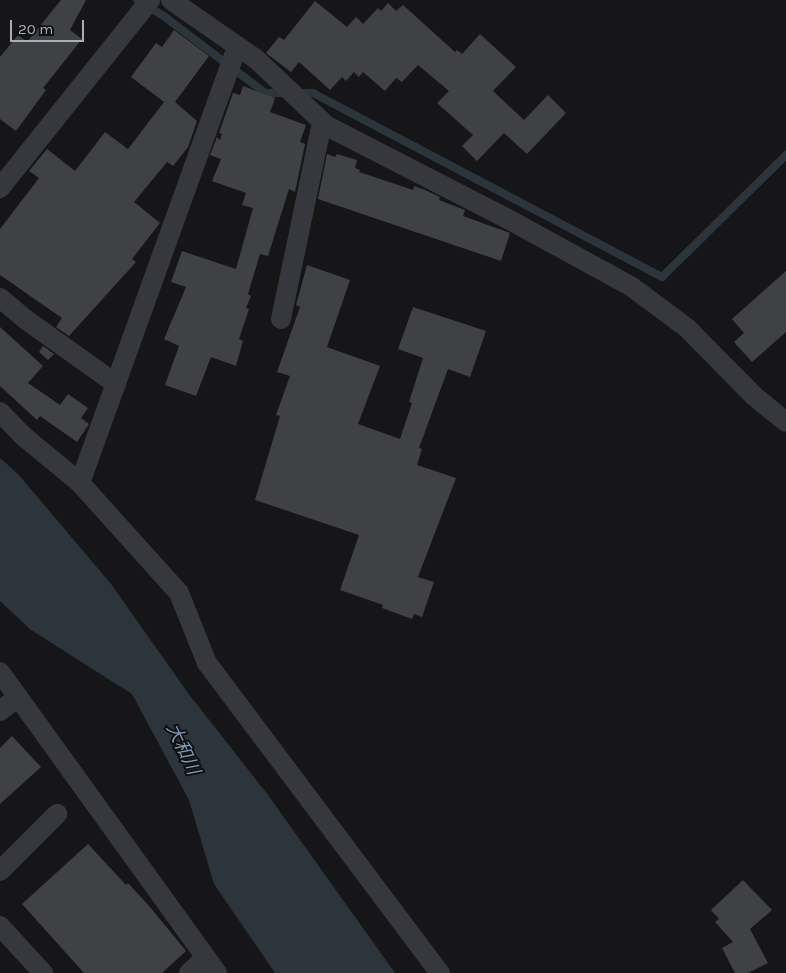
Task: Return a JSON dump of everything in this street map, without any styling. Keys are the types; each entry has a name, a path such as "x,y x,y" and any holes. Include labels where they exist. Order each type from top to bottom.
{"street":[{"path":"0,188 150,0"},
{"path":"171,0 256,59 322,122 632,286 686,328 754,396 786,422"},
{"path":"80,483 237,46"},
{"path":"281,320 322,122"},
{"path":"0,298 25,319 116,384"},
{"path":"0,412 22,435 80,483 179,593 207,663 440,973"},
{"path":"0,672 211,965 189,973"},
{"path":"0,711 18,698"},
{"path":"0,871 57,814"},
{"path":"0,926 43,973"}],"water":[{"name":"大和川","path":"0,458 18,474 111,584 188,693 268,795 395,973 275,973 214,884 189,800 132,694 31,630 0,601"}],"building":[{"path":"61,0 86,0 70,30 82,39 43,88 46,90 16,131 0,119 0,57 18,35 27,42"},
{"path":"315,1 347,27 356,17 363,24 378,8 381,11 388,3 396,11 403,5 455,52 457,50 462,54 480,34 516,67 493,91 524,120 548,95 566,113 527,154 504,133 477,161 462,146 473,135 437,103 449,91 418,65 402,82 396,78 385,91 363,72 359,77 354,72 346,81 342,77 330,90 299,62 291,72 266,53 279,37 284,40"},
{"path":"174,30 209,56 175,102 197,121 188,147 173,166 167,162 134,202 160,223 132,259 136,262 69,336 56,327 62,318 0,275 0,229 39,178 29,171 47,149 75,171 105,132 128,149 164,102 131,77 156,43 162,47"},
{"path":"243,86 275,98 270,112 306,125 300,142 305,144 295,192 289,189 268,256 260,254 248,294 251,296 246,308 249,309 239,339 243,341 236,366 211,357 196,396 165,385 179,346 164,339 186,287 171,282 182,251 236,269 253,208 242,205 246,193 212,181 221,159 210,155 217,137 220,140 222,134 219,133 233,93 240,95"},
{"path":"327,154 335,157 337,154 357,160 355,168 360,170 359,172 413,190 414,186 425,190 440,197 439,200 465,210 463,216 510,233 501,261 318,199"},
{"path":"307,265 350,280 327,347 380,366 358,424 400,439 412,403 409,402 423,358 398,349 413,307 486,331 470,377 448,369 419,448 422,449 417,465 456,478 418,577 434,582 422,617 414,614 412,619 382,608 383,605 340,590 359,535 255,500 280,416 276,415 290,376 277,372 300,307 296,305"},
{"path":"786,271 786,332 752,362 734,342 744,333 732,319"},
{"path":"0,327 43,366 28,383 60,405 68,394 88,408 81,418 89,424 77,442 40,416 37,420 0,386"},
{"path":"43,346 54,354 48,360 39,352"},
{"path":"12,736 41,767 0,804 0,748"},
{"path":"88,844 126,885 128,883 150,907 186,951 162,973 84,973 22,904"},
{"path":"743,880 772,910 750,929 768,963 748,973 735,973 722,948 733,942 715,922 719,919 711,910"}],"waterway":[{"path":"137,0 165,17 265,93 313,93 662,277 786,155"}]}
